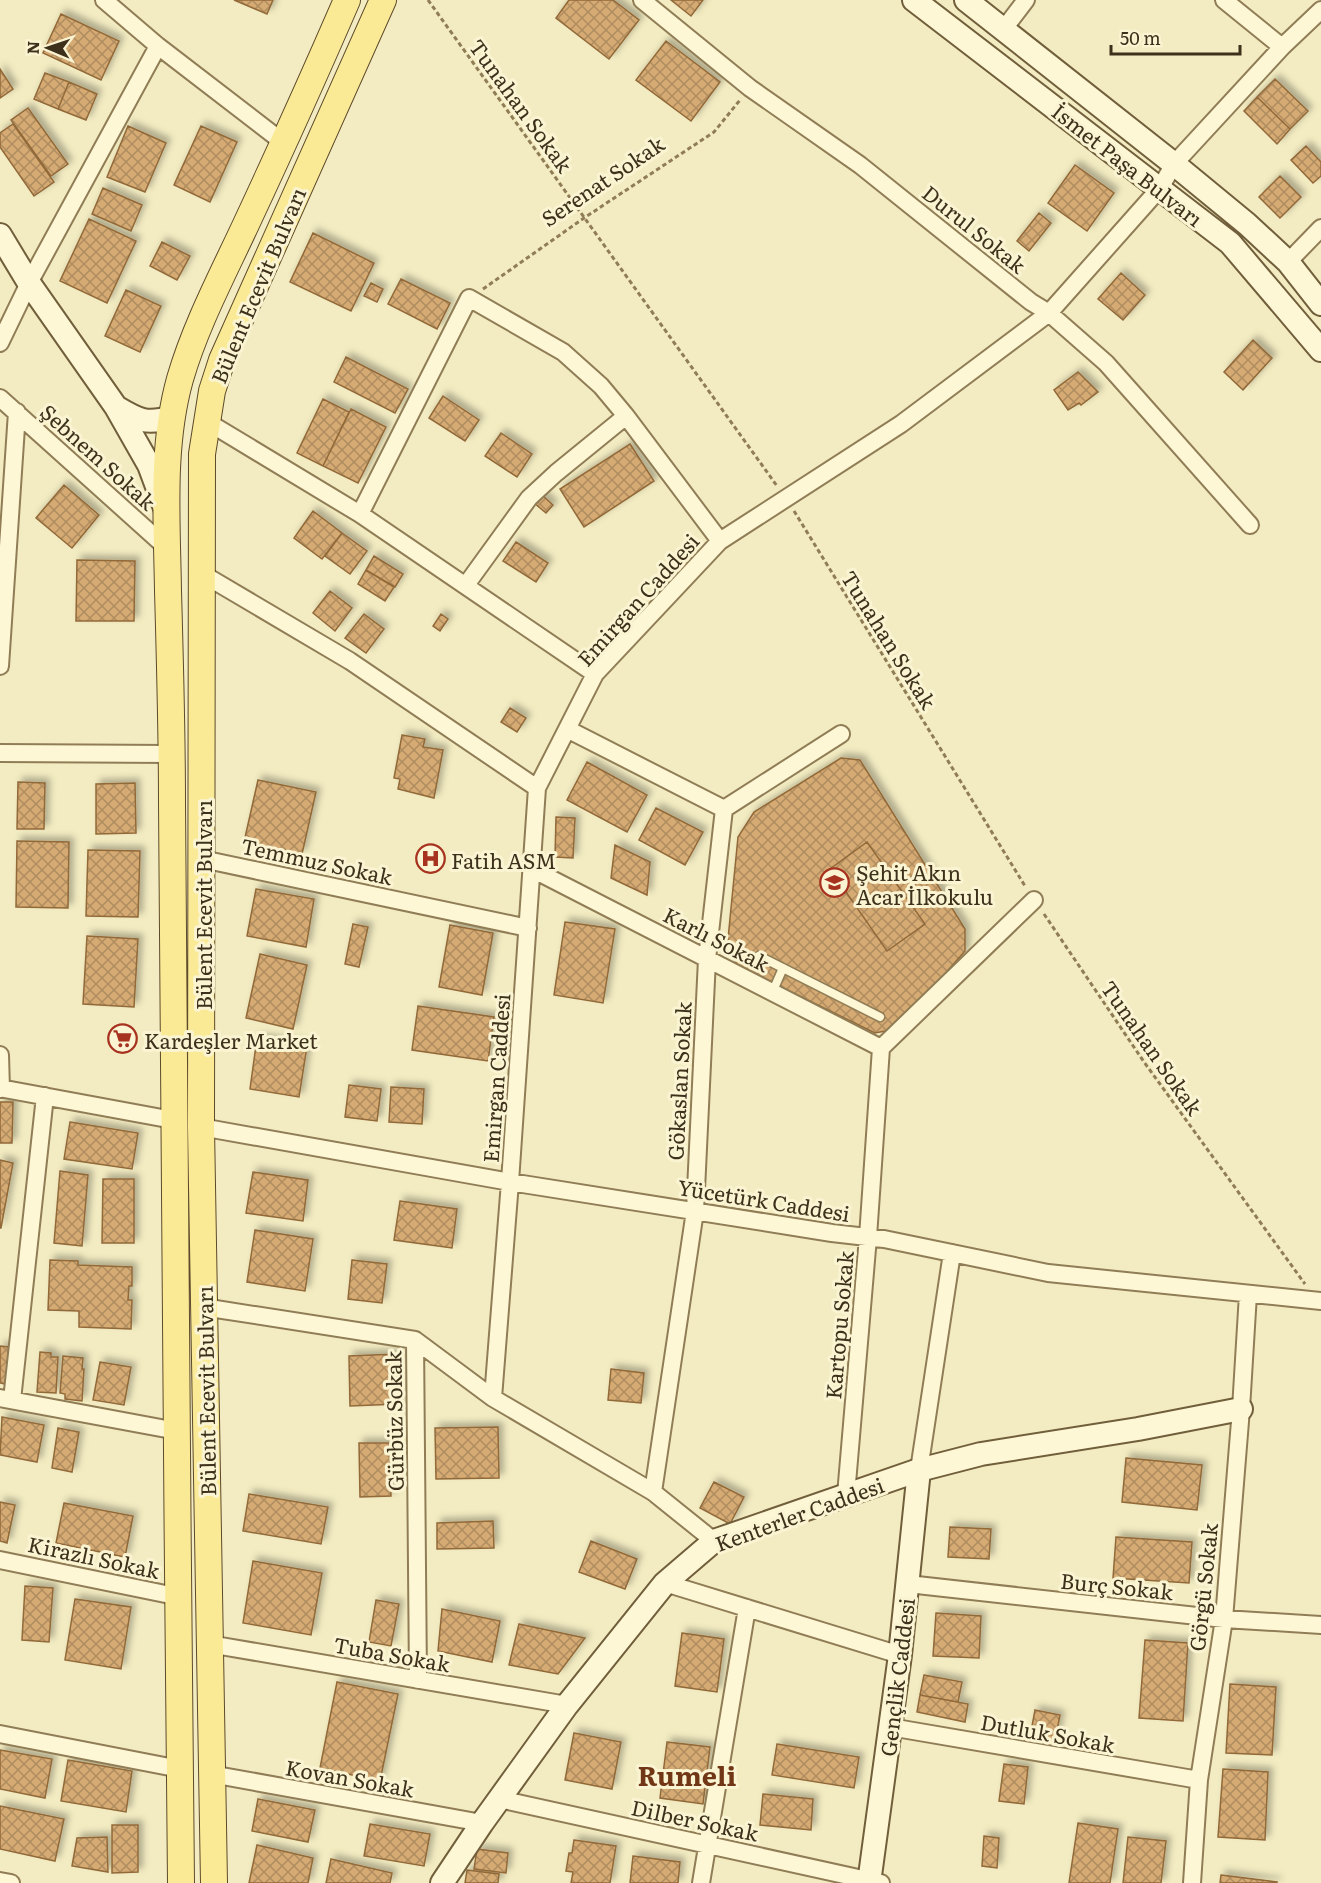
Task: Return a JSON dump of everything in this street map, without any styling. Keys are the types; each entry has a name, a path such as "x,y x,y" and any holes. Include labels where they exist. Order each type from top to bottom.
{"main road":[{"name":"Bülent Ecevit Bulvarı","path":"181,1883 180,1596 173,1120 172,754 167,548 168,459 172,417 180,379 203,318 347,0"},
{"name":"Bülent Ecevit Bulvarı","path":"214,1883 201,1127 202,454 212,392 233,332 383,0"}],"street":[{"path":"104,0 158,46 284,143"},
{"name":"Durul Sokak","path":"642,0 750,88 860,165 1031,302 1049,313 1106,363 1250,525"},
{"name":"İsmet Paşa Bulvarı","path":"914,0 1230,243 1321,350"},
{"name":"İsmet Paşa Bulvarı","path":"966,0 1247,224 1288,262 1321,304"},
{"path":"1003,30 1026,0"},
{"path":"1224,0 1282,46"},
{"name":"Emirgan Caddesi","path":"493,1398 537,788 595,674 720,541 901,424 1049,313 1160,188 1174,164 1282,46 1321,10"},
{"path":"0,343 29,283 158,46"},
{"path":"1288,262 1321,228"},
{"path":"0,235 29,283 116,407 149,465 167,513"},
{"path":"360,514 469,298 563,352 601,386 720,541"},
{"name":"Şebnem Sokak","path":"0,398 167,548"},
{"path":"116,407 140,421 156,422 172,417"},
{"path":"0,666 4,542 17,412"},
{"path":"466,585 528,498 626,416"},
{"path":"206,421 360,514 595,674"},
{"path":"201,573 350,661 537,788"},
{"path":"567,729 724,809 841,734"},
{"path":"0,753 172,754"},
{"name":"Gökaslan Sokak","path":"653,1492 694,1211 707,959 724,809"},
{"name":"Temmuz Sokak","path":"202,859 528,928"},
{"name":"Karlı Sokak","path":"532,869 880,1048"},
{"path":"880,1048 1034,900"},
{"name":"Kartopu Sokak","path":"846,1495 868,1237 880,1048"},
{"path":"0,1055 0,1089 173,1120"},
{"path":"45,1096 6,1399 177,1431"},
{"name":"Yücetürk Caddesi","path":"201,1127 510,1182 868,1237 1048,1273 1319,1301"},
{"path":"919,1470 952,1253"},
{"name":"Görgü Sokak","path":"1192,1883 1199,1780 1224,1620 1248,1294"},
{"name":"Gürbüz Sokak","path":"203,1307 415,1340 418,1680"},
{"path":"415,1340 493,1398 653,1492 714,1541"},
{"name":"Kenterler Caddesi","path":"442,1883 567,1705 665,1583 714,1541 919,1470 981,1454 1138,1429 1241,1409"},
{"name":"Gençlik Caddesi","path":"873,1882 919,1470"},
{"name":"Kirazlı Sokak","path":"0,1560 180,1596"},
{"path":"665,1583 900,1655"},
{"name":"Burç Sokak","path":"908,1584 1224,1620 1321,1625"},
{"path":"701,1883 747,1608"},
{"name":"Tuba Sokak","path":"209,1644 567,1705"},
{"name":"Dutluk Sokak","path":"890,1727 1199,1780"},
{"path":"0,1734 180,1769"},
{"name":"Kovan Sokak","path":"211,1774 482,1823"},
{"name":"Dilber Sokak","path":"499,1799 873,1882"},
{"path":"0,1881 11,1883"}],"lane":[{"path":"759,956 880,1017"},
{"path":"772,993 783,968"}],"path":[{"name":"Tunahan Sokak","path":"428,0 786,499 1034,900 1144,1062 1319,1301"},
{"name":"Serenat Sokak","path":"469,298 714,132 750,88"}],"building":[{"path":"234,0 273,0 267,14"},
{"path":"569,0 613,0 639,20 609,59 556,18"},
{"path":"671,0 703,0 691,16"},
{"path":"61,14 119,41 101,80 43,53"},
{"path":"666,41 720,82 691,121 636,80"},
{"path":"0,69 13,89 0,98"},
{"path":"45,73 69,82 58,109 34,99"},
{"path":"1275,79 1308,111 1290,129 1257,97"},
{"path":"69,82 97,94 86,120 58,109"},
{"path":"1257,97 1290,129 1277,144 1244,111"},
{"path":"28,108 68,164 51,176 11,120"},
{"path":"13,124 54,182 34,196 0,147 0,133"},
{"path":"128,126 166,143 145,192 107,177"},
{"path":"201,126 237,142 210,202 174,185"},
{"path":"1306,146 1321,162 1321,176 1313,183 1291,160"},
{"path":"1075,165 1114,193 1087,231 1048,203"},
{"path":"1280,176 1301,197 1280,218 1259,197"},
{"path":"103,188 142,205 131,231 92,214"},
{"path":"1039,213 1051,223 1029,251 1017,241"},
{"path":"89,219 136,241 107,303 60,281"},
{"path":"313,233 374,263 351,311 290,282"},
{"path":"162,242 190,256 177,280 150,266"},
{"path":"1121,273 1145,295 1123,320 1098,299"},
{"path":"401,279 450,303 437,329 388,304"},
{"path":"371,283 383,289 377,302 364,296"},
{"path":"126,290 161,306 140,352 105,336"},
{"path":"1253,340 1272,358 1243,390 1224,372"},
{"path":"346,357 408,389 395,413 334,382"},
{"path":"1078,372 1098,392 1081,405 1079,403 1068,410 1054,390"},
{"path":"443,396 479,420 465,441 429,418"},
{"path":"323,399 349,412 323,466 297,453"},
{"path":"351,409 386,427 358,483 323,466"},
{"path":"501,433 532,454 517,477 485,456"},
{"path":"630,444 654,481 584,527 560,489"},
{"path":"64,485 99,515 72,548 36,518"},
{"path":"541,494 553,505 546,513 534,503"},
{"path":"313,511 342,533 322,559 294,538"},
{"path":"342,533 367,551 350,574 325,556"},
{"path":"516,542 548,563 536,582 503,561"},
{"path":"374,556 403,574 395,587 366,570"},
{"path":"77,560 135,561 134,621 76,621"},
{"path":"366,570 394,587 385,601 358,584"},
{"path":"330,591 352,608 335,631 313,613"},
{"path":"364,614 384,629 366,653 345,638"},
{"path":"441,614 448,619 440,631 433,626"},
{"path":"510,708 526,718 517,732 501,722"},
{"path":"402,735 425,739 423,747 443,750 434,798 398,789 400,779 394,778"},
{"name":"Şehit Akın Acar İlkokulu","path":"841,758 860,760 965,929 965,951 896,1029 875,1033 738,966 727,949 738,837 754,812"},
{"path":"587,762 647,795 627,832 567,800"},
{"path":"258,780 316,792 302,854 244,842"},
{"path":"18,782 45,783 44,829 17,829"},
{"path":"135,783 136,833 96,834 96,784"},
{"path":"656,808 703,832 685,865 639,840"},
{"path":"556,817 575,818 573,858 555,857"},
{"path":"17,841 69,842 68,908 16,907"},
{"path":"867,842 925,924 887,951 830,869"},
{"path":"615,845 650,862 647,895 611,878"},
{"path":"88,850 140,851 138,917 86,916"},
{"path":"256,889 314,899 306,947 247,936"},
{"path":"565,922 615,929 603,1003 554,995"},
{"path":"353,924 368,927 359,967 345,964"},
{"path":"450,925 493,933 482,995 439,987"},
{"path":"87,936 138,939 134,1007 83,1004"},
{"path":"260,954 307,965 293,1029 246,1018"},
{"path":"418,1006 494,1017 488,1061 412,1050"},
{"path":"257,1038 307,1046 299,1097 250,1089"},
{"path":"349,1085 381,1089 377,1121 345,1117"},
{"path":"391,1087 424,1089 422,1124 389,1122"},
{"path":"0,1102 13,1102 12,1143 0,1143"},
{"path":"70,1122 138,1133 132,1169 64,1159"},
{"path":"0,1160 13,1163 1,1228 0,1228"},
{"path":"60,1171 88,1175 82,1246 54,1243"},
{"path":"253,1172 308,1180 303,1221 246,1213"},
{"path":"103,1179 134,1179 134,1243 102,1243"},
{"path":"400,1201 457,1209 452,1248 394,1240"},
{"path":"255,1230 313,1239 305,1291 247,1282"},
{"path":"50,1260 78,1261 78,1265 132,1267 132,1286 129,1286 128,1300 132,1300 131,1329 79,1327 79,1311 48,1310"},
{"path":"352,1260 387,1264 382,1303 348,1299"},
{"path":"0,1346 9,1347 5,1384 0,1383"},
{"path":"40,1352 51,1353 51,1357 58,1357 56,1393 37,1392"},
{"path":"396,1354 398,1404 350,1406 349,1356"},
{"path":"63,1356 83,1358 82,1401 65,1399 65,1394 60,1393"},
{"path":"100,1362 131,1367 124,1405 93,1400"},
{"path":"611,1369 644,1373 641,1403 608,1400"},
{"path":"2,1417 44,1425 37,1462 0,1455"},
{"path":"498,1427 499,1478 436,1479 435,1428"},
{"path":"58,1428 79,1432 72,1472 52,1468"},
{"path":"359,1443 390,1443 391,1496 360,1497"},
{"path":"1126,1458 1202,1465 1197,1510 1122,1502"},
{"path":"714,1482 744,1497 730,1524 700,1508"},
{"path":"249,1494 328,1507 321,1544 243,1531"},
{"path":"0,1502 15,1505 7,1543 0,1541"},
{"path":"64,1503 133,1516 125,1557 56,1543"},
{"path":"493,1521 494,1548 437,1549 437,1523"},
{"path":"950,1527 991,1529 989,1559 948,1557"},
{"path":"1116,1537 1192,1542 1189,1583 1113,1578"},
{"path":"591,1541 637,1559 625,1589 579,1572"},
{"path":"253,1561 322,1573 311,1635 243,1623"},
{"path":"25,1586 53,1588 49,1642 22,1640"},
{"path":"75,1599 131,1607 121,1669 65,1660"},
{"path":"376,1600 399,1604 391,1646 369,1642"},
{"path":"442,1609 500,1621 492,1662 438,1651"},
{"path":"936,1613 981,1616 979,1658 933,1656"},
{"path":"519,1624 585,1638 558,1674 509,1665"},
{"path":"682,1633 724,1639 717,1692 675,1686"},
{"path":"1145,1640 1188,1643 1183,1721 1139,1718"},
{"path":"924,1675 962,1682 958,1702 920,1695"},
{"path":"337,1682 398,1694 380,1781 320,1768"},
{"path":"1230,1684 1276,1687 1272,1755 1226,1753"},
{"path":"920,1695 968,1704 965,1722 917,1712"},
{"path":"1035,1710 1060,1715 1055,1741 1030,1737"},
{"path":"574,1733 621,1742 612,1789 565,1780"},
{"path":"667,1742 710,1747 703,1804 660,1798"},
{"path":"777,1744 859,1757 854,1788 772,1775"},
{"path":"0,1750 52,1759 45,1798 0,1789"},
{"path":"68,1760 132,1771 126,1812 61,1801"},
{"path":"1004,1764 1028,1767 1024,1804 999,1801"},
{"path":"1223,1769 1268,1772 1265,1840 1218,1837"},
{"path":"763,1794 813,1799 811,1830 760,1825"},
{"path":"258,1799 315,1810 308,1842 252,1831"},
{"path":"0,1806 64,1819 55,1861 0,1849"},
{"path":"1078,1823 1118,1829 1110,1883 1069,1883"},
{"path":"370,1824 430,1834 424,1866 364,1856"},
{"path":"112,1825 138,1825 138,1872 112,1873"},
{"path":"984,1836 999,1838 997,1868 982,1866"},
{"path":"107,1837 108,1872 72,1866 77,1838"},
{"path":"1128,1837 1166,1841 1161,1883 1123,1883"},
{"path":"574,1840 616,1846 610,1883 571,1883 573,1872 566,1871"},
{"path":"257,1845 313,1858 308,1883 249,1883"},
{"path":"477,1849 508,1853 506,1873 474,1869"},
{"path":"633,1856 680,1862 678,1883 630,1883"},
{"path":"331,1859 392,1873 390,1883 326,1883"},
{"path":"467,1870 499,1874 498,1883 465,1883"},
{"path":"1221,1875 1277,1882 1277,1883 1220,1883"}],"place":[{"name":"Fatih ASM","path":"430,859"},
{"name":"Şehit Akın Acar İlkokulu","path":"835,883"},
{"name":"Kardeşler Market","path":"123,1039"}],"district":[{"name":"Rumeli","path":"687,1774"}]}
